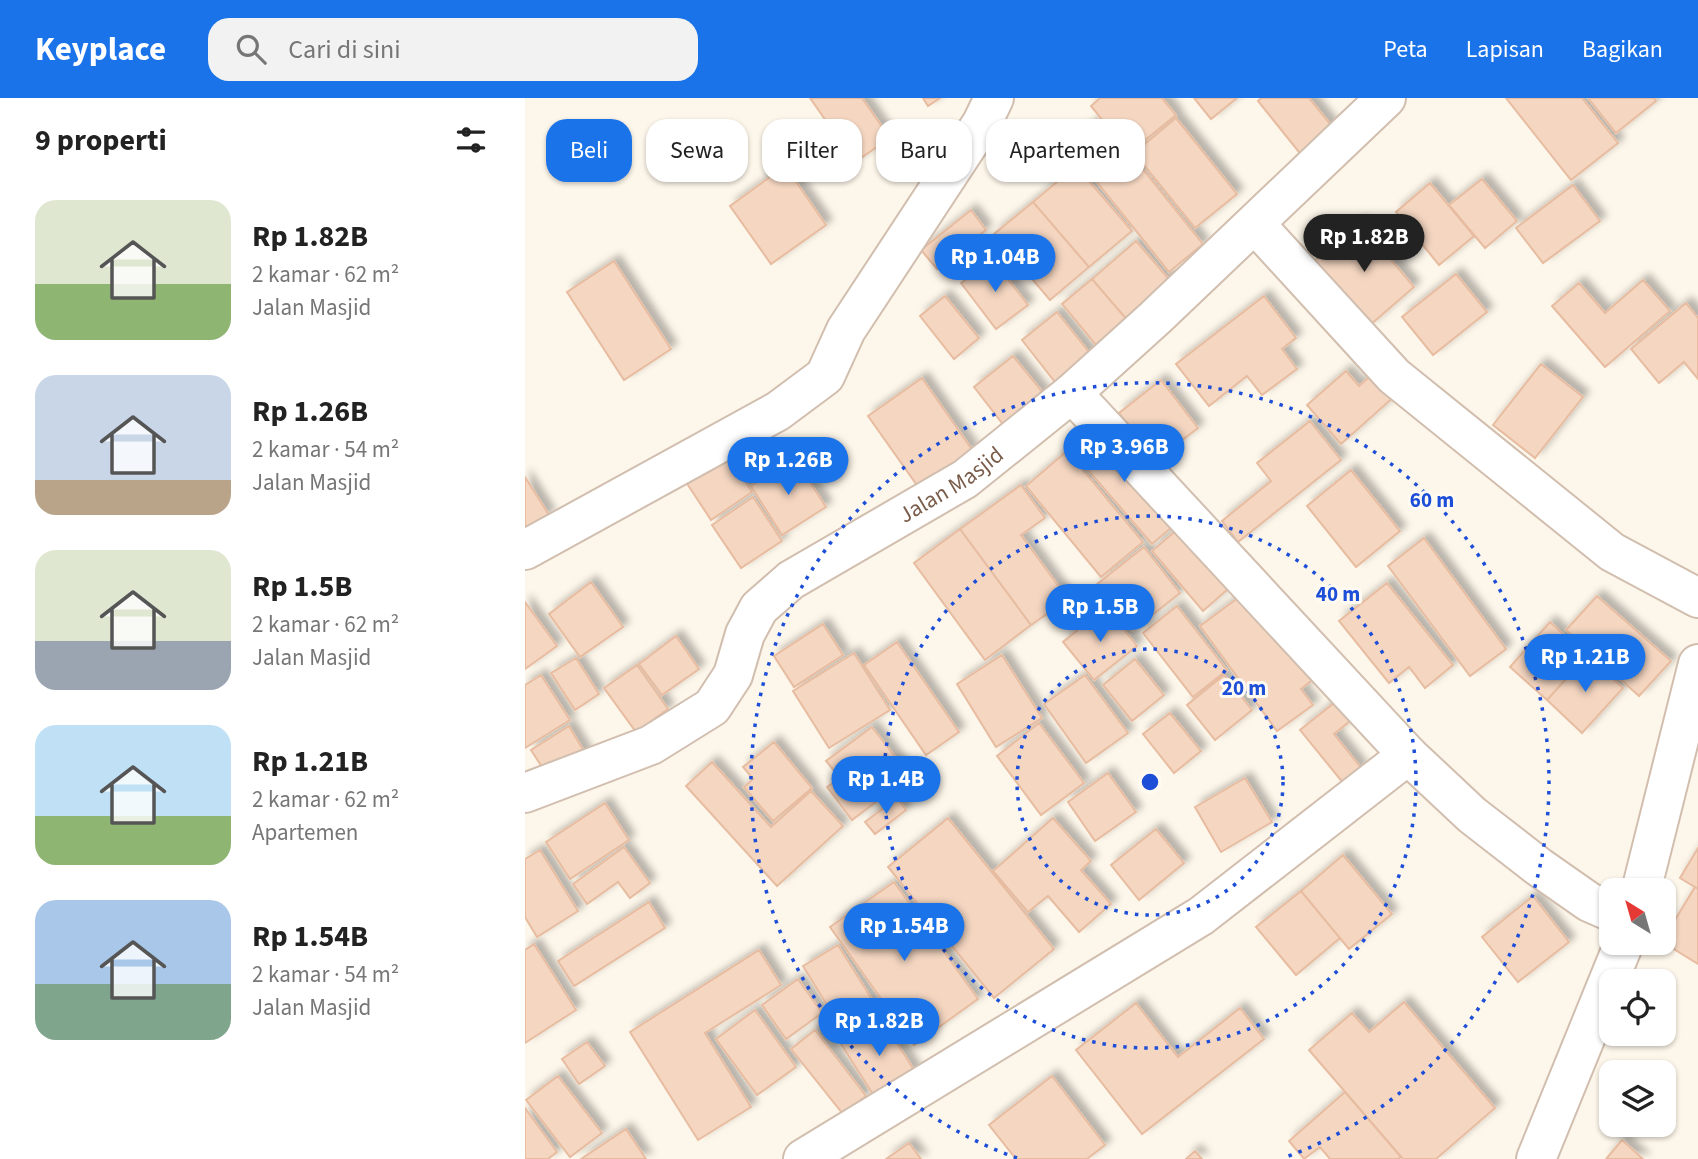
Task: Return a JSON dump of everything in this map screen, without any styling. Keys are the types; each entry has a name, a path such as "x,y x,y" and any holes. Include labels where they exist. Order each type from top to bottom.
{"street":[{"path":"525,550 778,411 825,376 846,330 982,123 994,98"},
{"name":"Jalan Masjid","path":"525,793 651,745 712,707 733,675 745,634 759,608 790,580 965,479 1072,393 1385,98"},
{"path":"1255,223 1394,376 1612,552 1698,598"},
{"path":"1072,393 1408,755 1472,815 1539,867 1599,906"},
{"path":"1644,878 1698,664"},
{"path":"803,1159 1201,916 1408,755"},
{"path":"1536,1159 1619,956"}],"building":[{"path":"810,98 862,98 877,119 876,148 862,157 862,119 825,119"},
{"path":"923,98 940,98 928,106"},
{"path":"1100,98 1162,98 1176,115 1145,140 1145,119 1102,119 1091,106"},
{"path":"1194,98 1237,98 1211,119"},
{"path":"1261,98 1309,98 1336,131 1303,157 1258,101"},
{"path":"1506,98 1582,98 1618,143 1571,180"},
{"path":"1588,98 1654,98 1656,101 1616,133"},
{"path":"1176,118 1237,194 1195,228 1145,167 1145,144"},
{"path":"1145,172 1203,244 1169,272 1097,182 1145,182"},
{"path":"1482,179 1517,221 1485,248 1449,205"},
{"path":"763,182 796,182 826,225 771,264 730,206"},
{"path":"1057,182 1090,182 1132,231 1089,267 1033,202"},
{"path":"1430,183 1474,236 1439,265 1396,212"},
{"path":"1573,185 1600,221 1543,263 1516,228"},
{"path":"1033,202 1089,267 1050,300 994,234"},
{"path":"971,210 986,230 937,269 921,250"},
{"path":"1360,223 1414,287 1369,326 1314,261"},
{"path":"1136,241 1180,292 1135,329 1092,279"},
{"path":"993,260 1028,305 996,329 961,283"},
{"path":"614,261 671,349 624,380 567,292"},
{"path":"1456,274 1487,312 1433,355 1402,317"},
{"path":"1092,279 1135,329 1105,356 1062,304"},
{"path":"1643,280 1670,311 1605,367 1552,306 1579,283 1605,313"},
{"path":"945,296 979,338 954,359 920,316"},
{"path":"1264,296 1296,338 1282,349 1297,369 1262,395 1247,376 1209,406 1176,364"},
{"path":"1686,303 1698,318 1698,379 1684,362 1659,383 1631,349"},
{"path":"1057,312 1097,362 1062,391 1022,340"},
{"path":"1013,356 1049,400 1009,432 974,387"},
{"path":"1541,364 1583,397 1535,458 1493,425"},
{"path":"1346,371 1359,386 1375,372 1396,395 1341,444 1307,405"},
{"path":"922,378 973,451 919,488 868,416"},
{"path":"1161,380 1198,428 1156,460 1119,413"},
{"path":"1310,421 1341,460 1238,542 1222,521 1271,481 1257,463"},
{"path":"1096,425 1179,521 1152,544 1069,448"},
{"path":"1067,451 1143,542 1101,577 1026,486"},
{"path":"727,454 752,492 711,520 686,482"},
{"path":"794,458 826,507 782,535 751,486"},
{"path":"1351,470 1400,531 1356,567 1307,506"},
{"path":"525,477 549,515 525,530"},
{"path":"1021,485 1045,518 1021,535 1068,599 1031,625 960,529"},
{"path":"753,497 782,541 741,568 712,525"},
{"path":"1185,523 1236,582 1203,611 1152,551"},
{"path":"960,529 1031,625 985,660 914,563"},
{"path":"1424,538 1506,649 1470,676 1388,566"},
{"path":"1144,547 1180,593 1133,630 1096,585"},
{"path":"591,582 623,627 580,657 549,614"},
{"path":"1387,583 1453,665 1425,688 1409,667 1389,683 1339,621"},
{"path":"1250,589 1315,678 1301,689 1313,705 1277,731 1200,626"},
{"path":"1597,596 1671,661 1639,696 1566,630"},
{"path":"525,602 557,646 525,669"},
{"path":"1177,606 1227,670 1193,697 1143,633"},
{"path":"1106,607 1137,646 1094,680 1063,642"},
{"path":"1550,622 1587,656 1547,700 1510,667"},
{"path":"823,624 843,655 794,687 774,656"},
{"path":"676,636 699,669 662,695 639,664"},
{"path":"897,642 959,732 926,755 864,665"},
{"path":"854,653 890,710 829,748 793,691"},
{"path":"1002,655 1042,718 996,747 957,684"},
{"path":"1587,656 1623,688 1582,733 1547,700"},
{"path":"576,658 599,694 575,710 551,673"},
{"path":"1135,659 1164,695 1132,721 1103,685"},
{"path":"637,665 668,709 636,732 604,688"},
{"path":"541,675 570,720 525,748 525,685"},
{"path":"1085,675 1128,733 1086,763 1044,704"},
{"path":"1224,675 1252,710 1215,740 1187,705"},
{"path":"1339,699 1354,718 1334,734 1362,769 1344,784 1300,730"},
{"path":"1170,713 1201,751 1174,773 1143,734"},
{"path":"1039,723 1084,783 1041,815 997,756"},
{"path":"569,726 588,758 551,781 531,750"},
{"path":"872,727 910,776 852,820 827,787 840,778 826,761"},
{"path":"774,742 812,788 773,821 744,787 753,779 743,767"},
{"path":"712,762 771,827 811,791 843,826 777,886 686,786"},
{"path":"1108,773 1136,812 1095,841 1068,802"},
{"path":"1245,778 1272,822 1221,852 1195,807"},
{"path":"897,798 906,810 875,834 865,822"},
{"path":"605,803 629,840 570,879 546,842"},
{"path":"948,818 1054,949 994,998 888,867"},
{"path":"1053,818 1091,861 1081,870 1111,904 1079,932 1048,896 1028,912 993,871"},
{"path":"1156,829 1184,863 1139,900 1111,865"},
{"path":"624,847 650,883 630,898 618,882 587,904 573,884"},
{"path":"1698,848 1698,889 1680,878"},
{"path":"540,850 578,911 537,937 525,917 525,859"},
{"path":"1343,855 1392,914 1349,949 1301,891"},
{"path":"894,882 978,999 914,1045 830,927"},
{"path":"1695,887 1698,889 1698,964 1677,951 1677,917"},
{"path":"1301,891 1340,938 1296,975 1256,927"},
{"path":"1533,896 1569,942 1518,982 1482,937"},
{"path":"649,902 665,928 574,986 558,961"},
{"path":"534,944 576,1010 525,1043 525,950"},
{"path":"838,945 881,1014 846,1036 803,966"},
{"path":"759,950 781,985 705,1033 751,1107 698,1140 630,1032"},
{"path":"798,979 822,1013 786,1039 762,1005"},
{"path":"1404,1002 1495,1108 1436,1159 1403,1159 1309,1050 1352,1013 1369,1032"},
{"path":"1136,1003 1178,1057 1240,1008 1264,1039 1142,1134 1076,1050"},
{"path":"755,1010 796,1067 757,1095 716,1039"},
{"path":"881,1018 916,1073 876,1099 841,1044"},
{"path":"815,1030 866,1096 843,1114 791,1049"},
{"path":"587,1042 605,1066 579,1084 562,1059"},
{"path":"558,1076 602,1133 570,1157 526,1100"},
{"path":"1052,1076 1105,1145 1087,1159 1016,1159 989,1125"},
{"path":"1345,1092 1401,1157 1330,1159 1320,1147 1304,1159 1289,1141"},
{"path":"525,1108 557,1152 548,1159 525,1159"},
{"path":"626,1129 646,1159 581,1159"},
{"path":"1622,1140 1643,1159 1606,1159"},
{"path":"909,1143 921,1159 886,1159"},
{"path":"1195,1151 1202,1159 1186,1159"}]}
